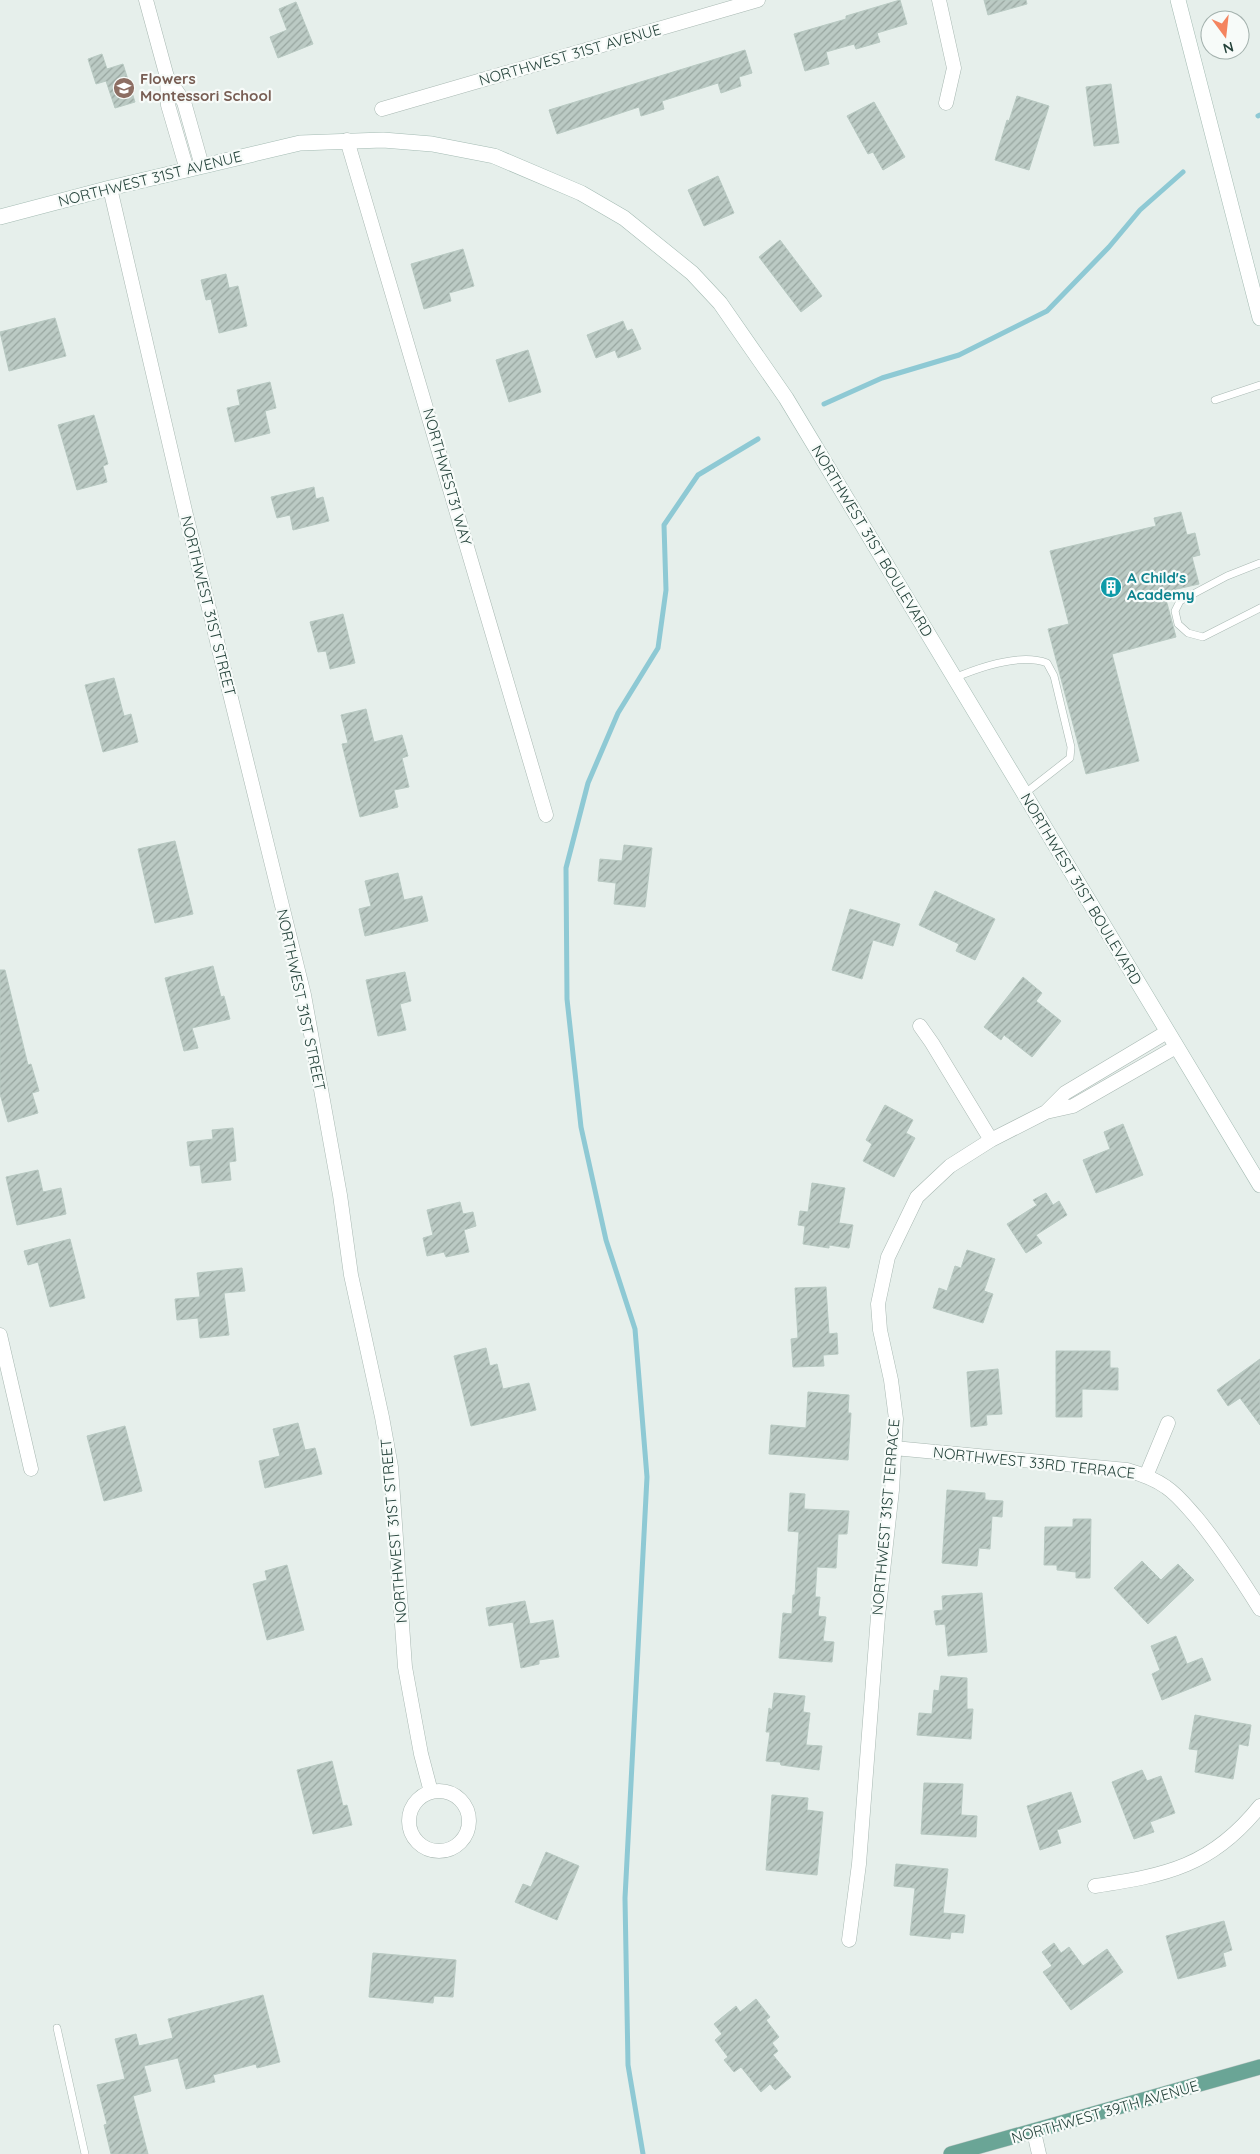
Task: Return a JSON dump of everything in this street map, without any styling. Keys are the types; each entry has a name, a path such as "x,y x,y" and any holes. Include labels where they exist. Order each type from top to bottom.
{"main road":[{"name":"NORTHWEST 39TH AVENUE","path":"951,2154 1259,2068"}],"street":[{"path":"146,0 167,78 168,105 187,170"},
{"name":"NORTHWEST 31ST AVENUE","path":"382,109 758,0"},
{"path":"939,0 954,68 946,103"},
{"path":"1178,0 1260,318"},
{"path":"167,78 184,102 202,166"},
{"name":"NORTHWEST31 WAY","path":"347,140 546,815"},
{"name":"NORTHWEST 31ST BOULEVARD","path":"300,143 383,140 432,144 494,156 581,193 624,218 692,273 720,303 786,398 1260,1185"},
{"name":"NORTHWEST 31ST AVENUE","path":"0,217 110,188 300,143"},
{"name":"NORTHWEST 31ST STREET","path":"110,188 186,515 304,995 340,1195 351,1275 391,1467 405,1667 421,1754 431,1792"},
{"path":"920,1026 991,1140"},
{"name":"NORTHWEST 31ST TERRACE","path":"1046,1112 1065,1093 1167,1032"},
{"name":"NORTHWEST 31ST TERRACE","path":"849,1940 860,1855 877,1626 896,1419 891,1380 880,1330 878,1304 888,1257 917,1197 950,1166 991,1140 1046,1112 1072,1106 1176,1047"},
{"path":"0,1335 31,1469"},
{"path":"1146,1476 1168,1423"},
{"name":"NORTHWEST 33RD TERRACE","path":"894,1448 1128,1470 1146,1476 1166,1487 1183,1502 1213,1538 1239,1574 1260,1609"},
{"path":"441,1790 451,1793 466,1806 469,1815 466,1835 452,1848 442,1851 423,1846 416,1840 410,1826 410,1811 415,1802 431,1792 441,1790"},
{"path":"1095,1886 1150,1877 1177,1869 1206,1855 1228,1841 1246,1824 1260,1806"},
{"path":"1034,2132 1039,2154"}],"lane":[{"path":"1215,400 1260,386"},
{"path":"1260,563 1227,576 1180,601 1175,611 1178,624 1188,633 1203,637 1260,608"},
{"path":"954,678 987,666 1006,662 1038,660 1047,663 1054,676 1071,747 1070,758 1024,794"},
{"path":"57,2028 85,2154"}],"building":[{"path":"900,0 907,24 877,33 880,42 856,49 854,44 826,52 829,64 805,71 794,34 846,19 846,16"},
{"path":"984,0 1026,0 1027,4 988,15"},
{"path":"296,2 313,44 278,58 270,37 287,30 279,9"},
{"path":"745,50 752,73 739,77 741,86 721,93 718,83 662,101 664,109 641,116 639,107 557,134 549,110"},
{"path":"102,54 107,69 123,64 135,102 115,108 106,81 96,84 88,59"},
{"path":"1111,84 1119,143 1094,146 1086,87"},
{"path":"1017,96 1049,106 1029,170 995,160 1007,120 1009,121"},
{"path":"874,102 905,157 883,170 873,152 868,154 847,116"},
{"path":"718,176 734,213 704,226 688,190"},
{"path":"780,240 822,296 801,312 759,257"},
{"path":"463,249 474,286 449,293 451,301 424,309 411,264"},
{"path":"226,274 229,288 238,286 247,326 219,333 211,299 206,300 201,280"},
{"path":"55,318 66,356 9,371 0,332"},
{"path":"623,321 627,331 632,329 641,349 618,358 615,350 596,358 587,335"},
{"path":"528,350 541,392 509,402 496,360"},
{"path":"270,382 276,408 265,411 270,433 235,442 227,408 240,405 237,390"},
{"path":"94,415 108,464 103,466 107,482 77,490 58,425"},
{"path":"314,487 316,499 323,497 329,521 293,530 290,515 277,518 271,497"},
{"name":"A Child's Academy","path":"1181,512 1187,535 1195,533 1200,555 1192,557 1199,584 1164,592 1176,637 1112,654 1139,761 1086,774 1048,629 1069,624 1050,551 1156,526 1154,518"},
{"path":"343,614 355,663 330,669 326,651 318,652 310,622"},
{"path":"114,678 124,716 131,714 138,742 103,752 85,685"},
{"path":"366,709 374,742 402,735 408,756 402,758 409,787 394,790 398,807 360,817 342,744 348,743 341,715"},
{"path":"175,841 193,914 155,923 138,849"},
{"path":"624,845 652,848 645,907 614,904 616,883 598,881 600,859 622,861"},
{"path":"398,873 404,900 422,896 428,921 365,936 359,909 371,906 365,881"},
{"path":"935,891 995,919 975,960 956,951 959,944 919,925"},
{"path":"850,909 900,924 893,946 873,940 862,979 832,970"},
{"path":"213,966 221,997 224,996 230,1019 192,1028 198,1048 184,1051 165,978"},
{"path":"0,970 5,970 28,1065 31,1064 39,1091 32,1093 38,1113 8,1122 0,1094"},
{"path":"405,972 411,1001 400,1004 406,1030 378,1036 366,980"},
{"path":"1023,977 1042,993 1036,1001 1061,1021 1032,1057 1004,1035 1001,1040 984,1027"},
{"path":"885,1105 913,1120 906,1133 915,1138 894,1177 863,1161 872,1144 866,1140"},
{"path":"1123,1124 1143,1175 1096,1193 1083,1160 1110,1149 1104,1132"},
{"path":"233,1128 236,1161 229,1162 231,1180 202,1183 200,1165 190,1166 187,1142 213,1139 212,1130"},
{"path":"38,1170 43,1192 61,1188 66,1214 17,1225 6,1177"},
{"path":"812,1183 845,1188 839,1223 853,1225 849,1248 829,1245 829,1248 803,1244 805,1226 798,1225 800,1211 808,1212"},
{"path":"1046,1193 1053,1205 1059,1201 1067,1215 1036,1235 1042,1243 1026,1253 1007,1224 1037,1205 1033,1200"},
{"path":"460,1202 463,1214 473,1212 476,1226 464,1230 469,1252 446,1257 444,1252 427,1256 423,1238 433,1235 427,1210"},
{"path":"70,1239 85,1298 50,1307 38,1262 28,1265 24,1251"},
{"path":"967,1250 995,1259 984,1291 993,1294 983,1323 933,1308 939,1288 947,1291 955,1266 961,1268"},
{"path":"242,1268 245,1291 224,1293 229,1335 200,1338 198,1318 177,1320 175,1299 200,1297 197,1273"},
{"path":"826,1287 829,1334 837,1333 838,1354 823,1355 824,1366 793,1367 791,1339 798,1338 795,1288"},
{"path":"486,1348 490,1366 497,1364 503,1389 529,1383 536,1410 471,1426 454,1356"},
{"path":"1056,1351 1110,1351 1110,1368 1118,1368 1118,1390 1082,1389 1082,1417 1056,1417"},
{"path":"1260,1359 1260,1425 1240,1398 1228,1406 1217,1390"},
{"path":"998,1369 1002,1414 986,1415 987,1425 971,1427 967,1372"},
{"path":"808,1392 849,1395 848,1413 851,1413 848,1460 769,1454 771,1425 806,1428"},
{"path":"298,1423 305,1450 315,1448 322,1474 265,1488 259,1461 280,1456 273,1429"},
{"path":"125,1426 142,1491 104,1501 87,1436"},
{"path":"947,1490 985,1493 985,1500 1003,1501 1002,1517 992,1516 990,1549 979,1548 977,1566 942,1563"},
{"path":"790,1493 805,1494 804,1509 849,1511 847,1534 838,1534 836,1568 817,1567 815,1597 820,1597 818,1616 826,1617 823,1641 834,1642 832,1662 779,1658 783,1613 792,1614 793,1595 795,1595 799,1532 788,1531"},
{"path":"1073,1519 1091,1519 1090,1578 1076,1578 1076,1572 1057,1570 1057,1565 1044,1565 1045,1527 1073,1527"},
{"path":"1142,1561 1161,1580 1178,1564 1194,1580 1148,1624 1114,1588"},
{"path":"287,1565 304,1630 267,1640 253,1584 267,1580 265,1571"},
{"path":"982,1593 987,1652 948,1656 945,1624 936,1625 934,1611 943,1610 942,1596"},
{"path":"525,1601 530,1624 553,1620 559,1657 539,1660 539,1664 521,1668 513,1622 489,1626 486,1608"},
{"path":"1176,1636 1187,1664 1202,1658 1211,1680 1162,1700 1152,1674 1160,1670 1151,1646"},
{"path":"941,1676 967,1678 967,1709 973,1709 971,1739 917,1735 919,1713 932,1714 934,1690 939,1691"},
{"path":"774,1693 805,1696 803,1712 810,1713 806,1745 822,1746 819,1770 766,1761 770,1732 766,1732 769,1708 772,1710"},
{"path":"1195,1715 1251,1725 1248,1746 1239,1744 1233,1779 1195,1772 1198,1750 1189,1749"},
{"path":"332,1761 343,1806 347,1805 352,1825 313,1834 297,1770"},
{"path":"1142,1770 1147,1781 1161,1776 1175,1813 1150,1822 1154,1832 1134,1839 1112,1782"},
{"path":"924,1783 963,1784 961,1815 977,1816 976,1837 921,1834"},
{"path":"1071,1792 1081,1822 1057,1830 1061,1843 1040,1850 1027,1806"},
{"path":"772,1795 808,1798 807,1810 823,1812 817,1875 766,1870"},
{"path":"546,1852 579,1866 557,1920 515,1902 523,1884 531,1887"},
{"path":"896,1864 948,1869 943,1913 965,1915 963,1933 951,1932 950,1939 910,1935 915,1888 894,1886"},
{"path":"1224,1921 1232,1950 1223,1953 1226,1966 1178,1979 1166,1936"},
{"path":"1054,1943 1061,1953 1069,1947 1083,1966 1107,1949 1123,1972 1071,2010 1043,1972 1052,1966 1042,1952"},
{"path":"373,1953 456,1960 453,1997 434,1996 433,2003 369,1997"},
{"path":"263,1995 280,2062 257,2068 256,2064 213,2075 215,2082 186,2089 178,2058 144,2066 151,2091 133,2096 148,2154 111,2154 104,2125 107,2124 97,2085 125,2079 115,2039 136,2034 139,2046 173,2038 168,2019"},
{"path":"756,1999 770,2017 766,2020 779,2037 772,2043 778,2051 773,2055 791,2077 775,2090 770,2084 761,2092 741,2067 734,2072 724,2060 728,2057 715,2040 722,2034 714,2024 736,2006 740,2012"}],"waterway":[{"path":"824,404 882,378 959,355 1047,311 1109,247 1140,210 1183,172"},
{"path":"643,2154 628,2065 625,1898 647,1477 635,1329 606,1240 581,1127 567,999 566,868 588,783 618,713 658,648 666,590 664,525 698,475 758,439"}],"place":[{"name":"Flowers Montessori School","path":"124,88"},
{"name":"A Child's Academy","path":"1111,587"}]}
